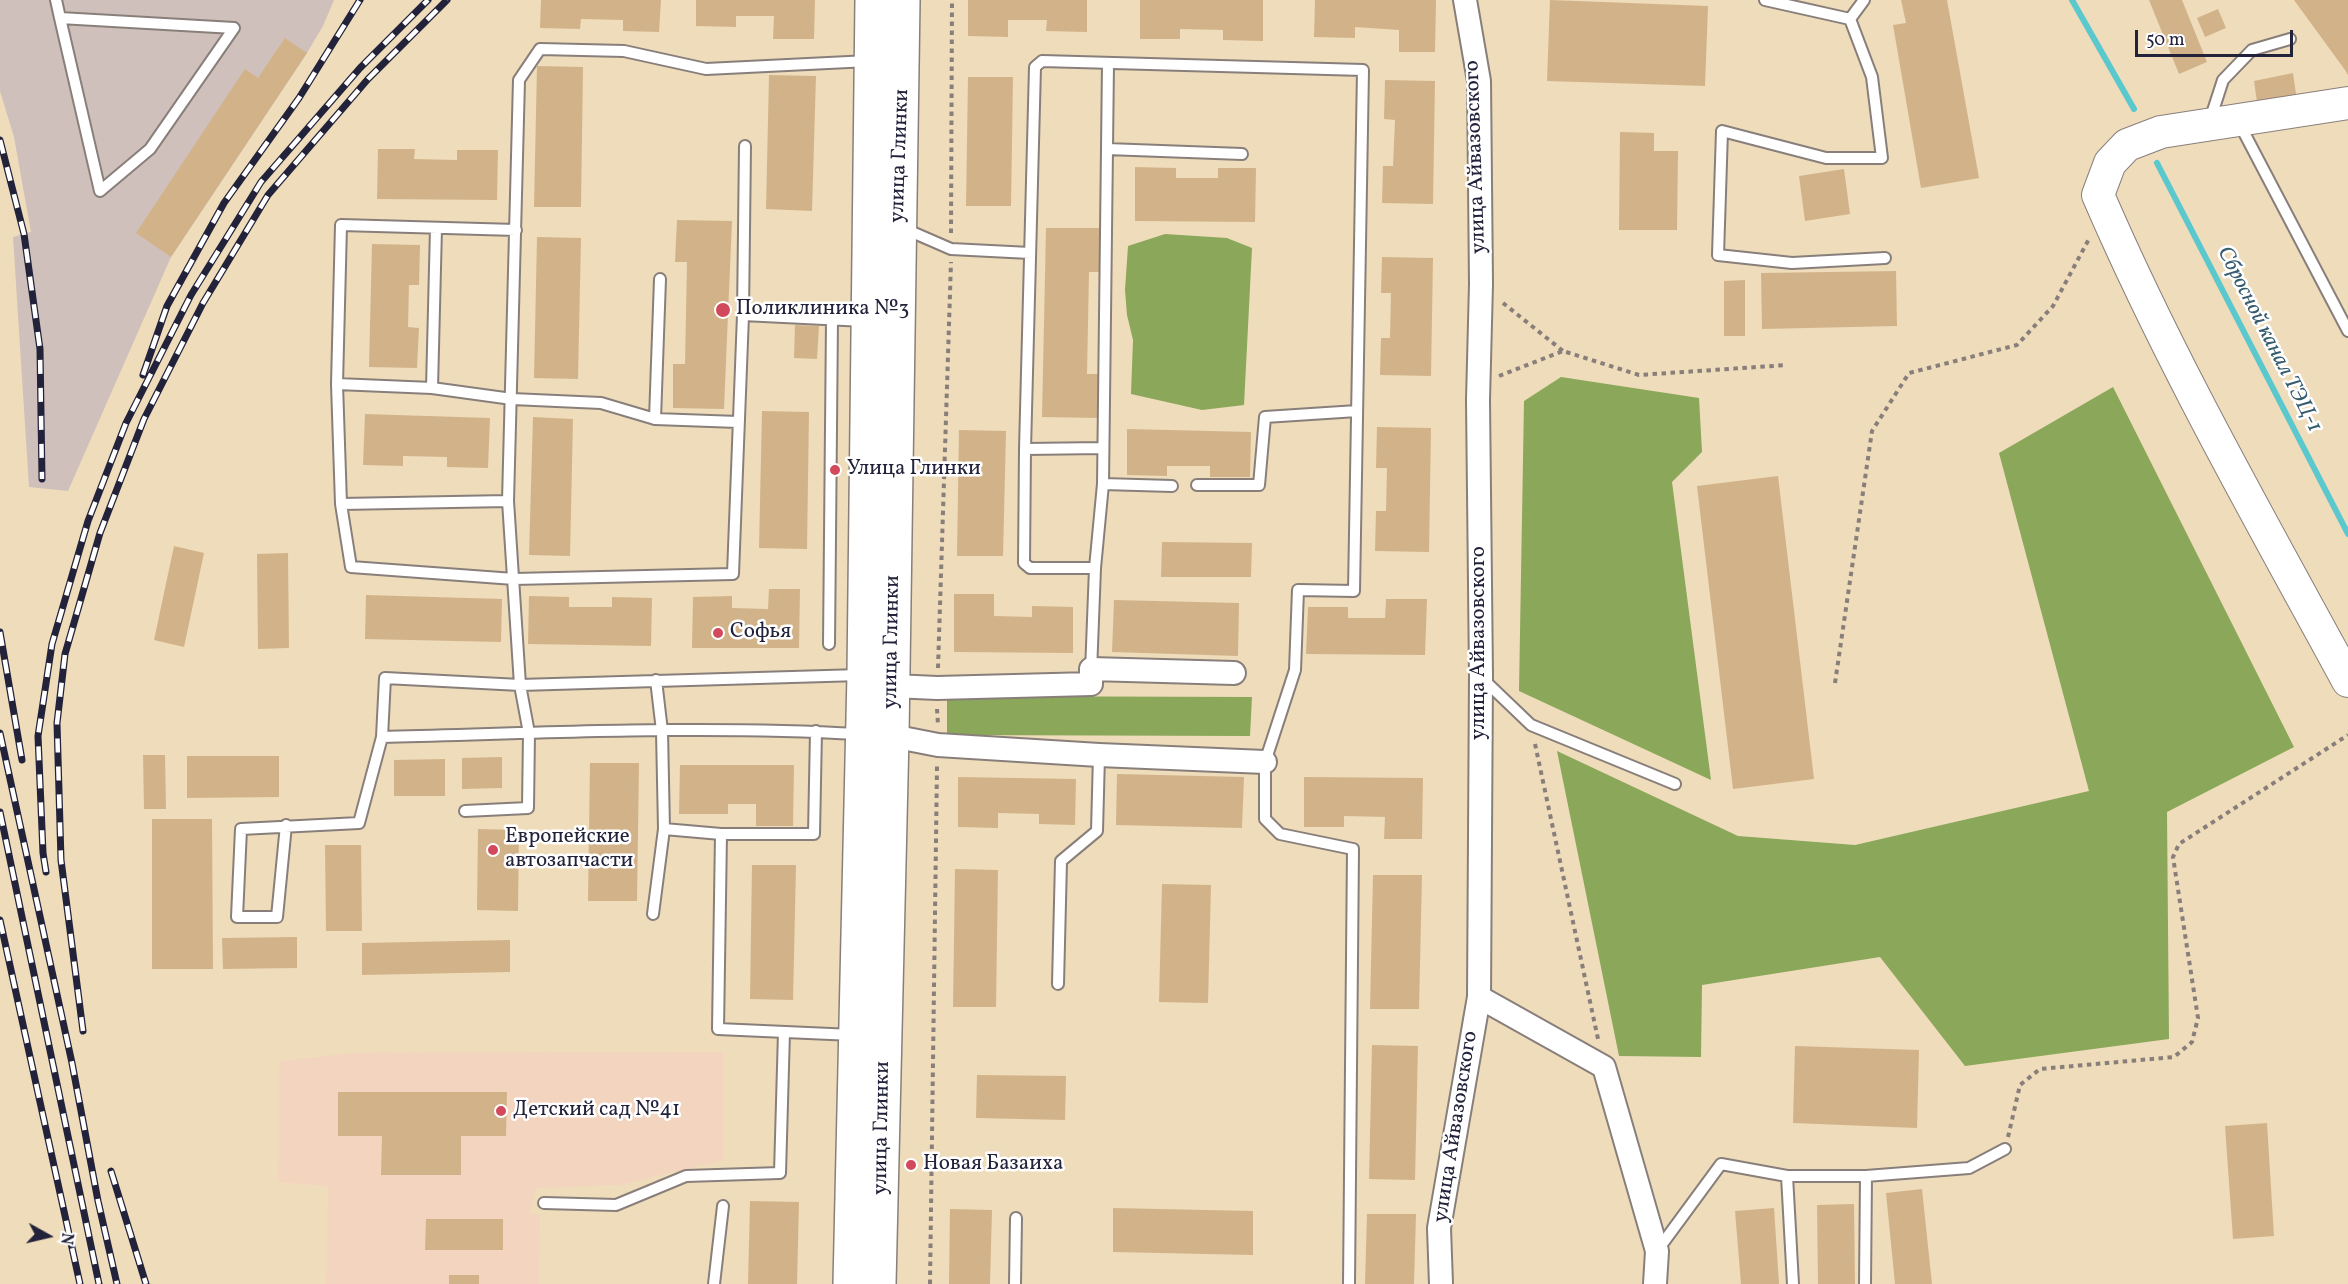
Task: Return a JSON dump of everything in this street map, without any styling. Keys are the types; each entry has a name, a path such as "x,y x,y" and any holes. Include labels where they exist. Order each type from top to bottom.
{"highway":[{"name":"улица Глинки","path":"850,1284 866,1232 878,680 883,321 872,61 872,0"},
{"name":"улица Глинки","path":"883,321 899,226 903,0"},
{"name":"улица Глинки","path":"877,735 856,1035 866,1232 879,1284"}],"main road":[{"path":"2348,103 2161,132 2127,145 2110,163 2097,195 2201,409 2348,681"}],"street":[{"name":"улица Айвазовского","path":"1440,1284 1439,1228 1479,997 1481,676 1478,413 1481,284 1479,81 1465,0"},
{"path":"878,680 937,688 1091,677 1234,673"},
{"path":"877,735 938,745 1265,762"},
{"path":"1479,997 1604,1068 1657,1251 1655,1284"}],"lane":[{"path":"56,0 60,18 81,110 100,191 150,149 234,28 60,18"},
{"path":"1766,0 1850,19"},
{"path":"1850,19 1864,0"},
{"path":"1850,19 1872,77 1882,158 1826,158 1722,131 1718,255 1792,262 1885,258"},
{"path":"2290,39 2252,50 2223,80 2223,122 2348,331"},
{"path":"465,811 528,808 529,733 520,684 508,501 519,80 540,49 624,51 706,69 872,61"},
{"path":"1095,568 1030,568 1024,563 1035,67 1042,61 1363,70 1354,591 1298,590 1295,670 1265,762 1265,819 1280,834 1353,849 1349,1284"},
{"path":"1091,677 1095,568 1103,484 1108,64"},
{"path":"516,230 341,225 338,384 341,504 351,567 514,579 733,574 743,315 745,147"},
{"path":"1107,149 1242,154"},
{"path":"899,226 951,249 1030,253"},
{"path":"432,388 436,228"},
{"path":"655,419 660,279"},
{"path":"743,315 883,321"},
{"path":"830,644 832,319"},
{"path":"338,384 432,388 512,399 601,403 655,419 738,422"},
{"path":"1197,485 1259,485 1265,417 1357,411"},
{"path":"1025,449 1103,448"},
{"path":"1103,484 1172,486"},
{"path":"341,504 508,501"},
{"path":"1481,676 1532,725 1675,784"},
{"path":"286,825 277,916 237,917 241,828 286,825 359,824 382,737 386,678 520,684 656,680 878,680"},
{"path":"653,914 664,829 662,731 656,680"},
{"path":"382,737 662,731 816,732 877,735"},
{"path":"664,829 721,834 814,834 816,732"},
{"path":"1058,984 1061,861 1097,831 1099,755"},
{"path":"721,834 718,1029 856,1035"},
{"path":"544,1203 616,1205 686,1176 780,1173 784,1032"},
{"path":"1657,1251 1720,1164 1787,1176 1866,1176 1969,1168 2006,1149"},
{"path":"1787,1176 1793,1284"},
{"path":"1865,1284 1866,1176"},
{"path":"714,1284 723,1206"},
{"path":"1015,1284 1016,1218"}],"path":[{"path":"930,1284 937,688 951,249 952,0"},
{"path":"1835,683 1872,431 1910,373 2017,345 2053,306 2104,211"},
{"path":"1481,284 1563,351 1640,375 1787,365"},
{"path":"1502,313 1503,303"},
{"path":"1499,366 1499,376 1563,351"},
{"path":"1532,725 1604,1068"},
{"path":"2006,1149 2020,1085 2040,1070 2174,1057 2192,1042 2198,1018 2173,857 2178,844 2348,735"}],"shaded area":[{"path":"0,0 334,0 323,26 307,53 171,257 68,491 29,487 13,237 31,232 14,137 0,91"},
{"name":"Детский сад №41","path":"723,1052 723,1160 620,1185 536,1188 530,1214 540,1214 539,1284 326,1284 328,1186 278,1182 279,1062 349,1053"}],"green space":[{"path":"1165,234 1227,238 1252,248 1244,405 1202,410 1131,394 1133,340 1127,315 1125,290 1128,246"},
{"path":"1561,377 1699,398 1702,452 1672,482 1711,780 1519,691 1524,401"},
{"path":"2113,387 2294,747 2167,812 2169,1039 1965,1066 1880,957 1702,985 1701,1057 1619,1056 1557,751 1738,836 1855,845 2089,791 1999,453"},
{"path":"947,696 1252,697 1250,736 947,735"}],"building":[{"path":"541,0 661,0 659,32 623,31 623,20 581,19 580,29 540,28"},
{"path":"696,0 815,0 814,39 773,39 774,16 736,16 736,27 696,26"},
{"path":"968,0 1087,0 1087,32 1046,31 1047,20 1008,20 1008,37 968,36"},
{"path":"1140,0 1263,0 1263,41 1223,40 1223,30 1180,29 1180,39 1140,39"},
{"path":"1315,0 1436,0 1435,52 1399,52 1399,30 1355,27 1355,38 1314,37"},
{"path":"1550,0 1708,6 1705,86 1547,81"},
{"path":"1901,0 1947,0 1979,178 1921,188 1893,25 1906,23"},
{"path":"2149,0 2182,0 2207,62 2179,74"},
{"path":"2294,0 2348,0 2348,75 2345,70"},
{"path":"2218,9 2226,28 2205,37 2197,18"},
{"path":"285,38 307,53 171,257 136,233 245,69 258,78"},
{"path":"537,66 583,67 581,207 534,207"},
{"path":"2293,73 2296,94 2257,102 2254,81"},
{"path":"769,75 816,76 812,211 766,209"},
{"path":"968,77 1013,77 1011,206 966,206"},
{"path":"1385,80 1435,81 1433,204 1382,203 1383,166 1393,166 1395,120 1384,119"},
{"path":"1620,132 1654,133 1654,151 1678,151 1677,230 1619,230"},
{"path":"378,149 415,149 414,159 457,160 457,150 498,150 497,200 377,199"},
{"path":"1135,167 1176,168 1176,178 1218,178 1218,168 1256,168 1255,222 1135,221"},
{"path":"1844,169 1850,214 1805,221 1799,176"},
{"path":"677,220 732,221 724,409 673,408 673,364 685,364 687,262 675,262"},
{"path":"1046,228 1101,228 1100,272 1089,272 1087,374 1099,374 1098,418 1042,417"},
{"path":"537,237 581,238 578,379 534,378"},
{"path":"372,244 420,245 419,285 409,285 408,327 419,328 417,368 369,367"},
{"path":"1382,257 1433,258 1431,376 1380,375 1381,338 1390,338 1391,293 1381,293"},
{"path":"1896,271 1897,326 1762,329 1761,273"},
{"path":"1745,280 1745,336 1724,336 1724,281"},
{"path":"795,325 819,326 817,359 794,358"},
{"path":"762,411 809,412 807,549 759,548"},
{"path":"365,414 490,418 488,468 447,467 447,457 403,456 403,466 363,465"},
{"path":"533,417 573,419 570,556 529,555"},
{"path":"1377,427 1431,428 1429,552 1375,551 1376,511 1386,511 1387,468 1376,468"},
{"path":"1127,429 1251,432 1250,477 1210,477 1210,466 1167,466 1167,476 1127,475"},
{"path":"959,430 1006,431 1003,556 957,556"},
{"path":"1778,476 1814,779 1733,789 1697,486"},
{"path":"1162,542 1252,543 1251,577 1161,577"},
{"path":"174,546 204,553 184,647 154,640"},
{"path":"288,553 289,648 258,649 257,554"},
{"path":"769,589 800,589 799,648 692,648 693,597 732,596 732,608 768,609"},
{"path":"954,594 994,594 994,616 1032,617 1032,606 1073,607 1073,653 954,652"},
{"path":"366,595 502,599 501,642 365,639"},
{"path":"529,596 569,597 569,607 612,607 612,597 652,598 651,646 528,644"},
{"path":"1386,599 1427,599 1425,655 1306,654 1308,607 1348,607 1348,618 1385,618"},
{"path":"1114,600 1239,603 1238,656 1112,652"},
{"path":"143,755 165,755 166,809 144,809"},
{"path":"187,756 279,756 279,797 187,798"},
{"path":"502,757 502,788 462,789 462,758"},
{"path":"445,759 445,796 394,796 394,760"},
{"path":"590,763 639,763 637,901 588,901"},
{"path":"680,765 794,765 793,826 756,826 756,804 728,804 728,814 679,814"},
{"path":"1117,774 1244,777 1242,828 1116,825"},
{"path":"958,777 1076,779 1075,825 1039,824 1039,814 998,813 998,828 958,827"},
{"path":"1304,777 1423,778 1422,839 1384,839 1385,817 1344,816 1344,827 1304,827"},
{"path":"152,819 212,819 213,969 152,969"},
{"path":"478,829 519,830 518,911 477,910"},
{"path":"325,845 361,845 362,931 326,931"},
{"path":"752,865 796,865 793,1000 750,999"},
{"path":"955,869 998,870 996,1007 953,1007"},
{"path":"1373,875 1422,875 1419,1009 1370,1009"},
{"path":"1162,884 1211,885 1208,1003 1159,1002"},
{"path":"297,937 297,968 223,969 222,938"},
{"path":"510,940 510,972 362,975 362,943"},
{"path":"1372,1045 1418,1046 1415,1180 1369,1179"},
{"path":"1795,1046 1919,1050 1917,1128 1793,1123"},
{"path":"977,1075 1066,1076 1065,1120 976,1118"},
{"path":"338,1092 507,1092 506,1136 461,1136 461,1175 381,1175 382,1136 338,1136"},
{"path":"2267,1123 2274,1236 2233,1239 2225,1126"},
{"path":"1922,1189 1932,1284 1895,1284 1886,1193"},
{"path":"750,1201 799,1202 797,1284 748,1284"},
{"path":"1854,1204 1855,1284 1818,1284 1817,1205"},
{"path":"1113,1208 1253,1211 1253,1255 1113,1252"},
{"path":"1774,1208 1779,1284 1741,1284 1735,1211"},
{"path":"950,1209 992,1210 990,1284 949,1284"},
{"path":"1367,1214 1416,1214 1414,1284 1365,1284"},
{"path":"426,1219 503,1219 503,1250 425,1250"},
{"path":"449,1275 479,1275 479,1284 449,1284"}],"waterway":[{"name":"Сбросной канал ТЭЦ-1","path":"2072,0 2134,109"},
{"name":"Сбросной канал ТЭЦ-1","path":"2157,163 2348,534"}],"railway":[{"path":"143,375 167,306 224,203 299,98 360,0"},
{"path":"46,872 43,853 38,736 52,644 88,521 126,423 191,295 261,182 360,68 428,0"},
{"path":"83,1031 61,860 57,723 65,654 100,533 144,419 203,303 268,195 368,79 447,0"},
{"path":"0,140 24,234 40,349 42,479"},
{"path":"0,632 22,760"},
{"path":"0,733 72,1063 98,1201 117,1284"},
{"path":"0,812 99,1284"},
{"path":"0,920 80,1284"},
{"path":"111,1171 146,1284"}],"place":[{"name":"Поликлиника №3","path":"723,310"},
{"name":"Улица Глинки","path":"835,470"},
{"name":"Софья","path":"718,633"},
{"name":"Европейские автозапчасти","path":"493,850"},
{"name":"Детский сад №41","path":"501,1111"},
{"name":"Новая Базаиха","path":"911,1165"}]}
